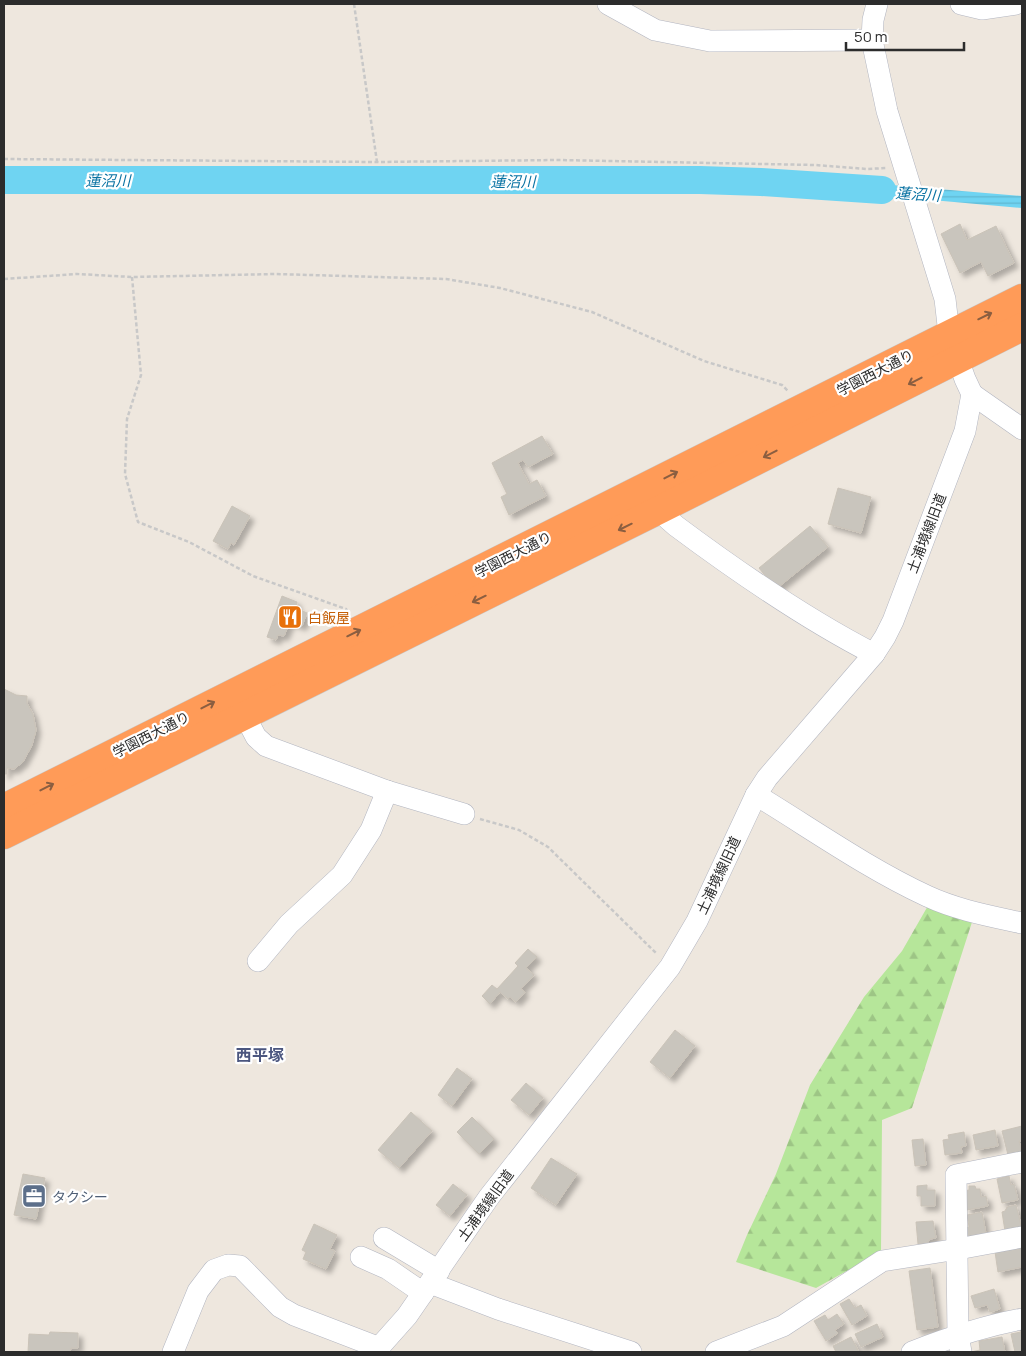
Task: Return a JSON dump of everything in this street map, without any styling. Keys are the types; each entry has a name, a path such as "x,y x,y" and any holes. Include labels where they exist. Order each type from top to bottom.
{"highway":[{"name":"学園西大通り","path":"4,808 1022,298"},
{"name":"学園西大通り","path":"4,835 661,509 1022,327"}],"street":[{"path":"608,4 654,30 710,41 872,17 887,111 944,298 949,334 965,379 972,394 1022,429"},
{"path":"961,4 982,9 1016,4"},
{"name":"土浦境線旧道","path":"377,1351 407,1316 489,1196 670,967 697,921 756,795 768,778 874,654 886,637 965,431 972,394"},
{"path":"661,509 676,526 754,581 841,637 874,654"},
{"path":"245,716 256,737 266,746 387,791 464,814"},
{"path":"258,961 289,924 342,875 371,830 387,791"},
{"path":"756,795 869,865 928,896 975,913 1022,922"},
{"path":"959,1343 956,1175 1022,1162"},
{"path":"716,1352 783,1326 882,1261 1022,1237"},
{"path":"384,1238 431,1282"},
{"path":"361,1257 388,1269 431,1282 498,1309 632,1352"},
{"path":"173,1352 198,1291 214,1270 228,1265 240,1266 280,1307 294,1315 377,1351"},
{"path":"912,1352 959,1343 1000,1323 1022,1319"}],"path":[{"path":"354,4 377,162"},
{"path":"4,159 377,162 558,160 815,165 867,169 905,169"},
{"path":"4,280 77,274 132,277 276,274 446,279 500,288 592,312 704,361 782,385 788,390 799,411"},
{"path":"132,277 141,375 127,419 125,474 138,522 189,542 253,576 346,609 357,632"},
{"path":"464,814 519,830 548,847 670,967"}],"green space":[{"path":"929,904 973,919 912,1108 882,1120 881,1252 816,1288 736,1262 776,1174 810,1085 864,997 902,951"}],"water":[{"path":"844,181 1022,196 1022,208 843,192"}],"building":[{"path":"960,224 967,240 996,226 1014,263 988,276 981,262 960,273 941,234"},
{"path":"542,436 553,454 528,467 523,460 518,463 529,484 537,480 546,496 509,515 501,497 507,494 492,463"},
{"path":"838,488 871,497 861,533 828,524"},
{"path":"232,506 250,516 234,545 231,543 228,549 213,541"},
{"path":"810,526 828,547 776,589 759,568"},
{"name":"白飯屋","path":"282,596 297,602 296,608 307,613 302,626 290,622 284,636 278,635 276,640 267,637"},
{"path":"4,689 16,695 27,696 27,703 33,714 36,730 32,745 23,762 14,769 7,768 7,774 4,774"},
{"path":"528,949 537,957 526,968 534,975 521,989 525,992 516,1002 510,997 508,999 500,992 490,1004 482,996 492,985 497,989 518,966 515,963"},
{"path":"675,1030 695,1046 670,1078 650,1062"},
{"path":"457,1068 472,1079 452,1106 438,1095"},
{"path":"526,1083 543,1098 529,1115 511,1100"},
{"path":"411,1112 432,1131 399,1168 378,1150"},
{"path":"472,1117 494,1139 479,1154 457,1132"},
{"path":"1022,1126 1022,1141 1019,1141 1022,1151 1008,1155 1002,1131"},
{"path":"995,1130 998,1146 976,1150 973,1135"},
{"path":"964,1132 966,1146 961,1147 962,1153 945,1155 943,1140 949,1139 948,1135"},
{"path":"923,1139 926,1165 915,1166 912,1140"},
{"path":"551,1158 577,1174 556,1205 531,1188"},
{"path":"23,1174 45,1178 36,1219 14,1215"},
{"path":"1009,1176 1011,1185 1014,1184 1018,1200 1002,1203 997,1179"},
{"path":"453,1184 467,1195 450,1216 436,1205"},
{"path":"927,1185 927,1190 935,1190 935,1206 921,1206 921,1196 917,1196 917,1186"},
{"path":"969,1186 975,1186 976,1189 980,1189 981,1197 986,1196 988,1206 967,1210 964,1191 969,1190"},
{"path":"1016,1205 1022,1229 1005,1231 1002,1212 1007,1207"},
{"path":"982,1212 986,1234 967,1237 966,1228 969,1227 967,1215"},
{"path":"933,1221 936,1238 930,1239 927,1244 918,1244 916,1222"},
{"path":"314,1224 337,1235 330,1249 335,1251 326,1269 303,1259 306,1252 302,1250"},
{"path":"1022,1247 1022,1267 998,1272 995,1252"},
{"path":"930,1268 938,1327 917,1330 909,1271"},
{"path":"994,1289 1000,1309 990,1312 987,1305 975,1308 971,1296"},
{"path":"849,1299 855,1308 861,1305 867,1316 852,1325 840,1304"},
{"path":"837,1314 844,1324 835,1330 838,1333 826,1341 814,1321 825,1315 828,1320"},
{"path":"877,1324 883,1337 861,1347 855,1334"},
{"path":"1020,1328 1022,1328 1022,1352 1015,1352 1011,1334 1021,1332"},
{"path":"50,1332 78,1333 78,1348 71,1348 70,1352 28,1352 29,1334 49,1335"},
{"path":"851,1337 859,1352 836,1352 833,1346"},
{"path":"1002,1337 1005,1352 971,1352 980,1350 979,1341"}],"waterway":[{"name":"蓮沼川","path":"4,180 700,180 882,190"}],"place":[{"name":"白飯屋","path":"290,617"},
{"name":"タクシー","path":"34,1196"}],"district":[{"name":"西平塚","path":"260,1055"}]}
